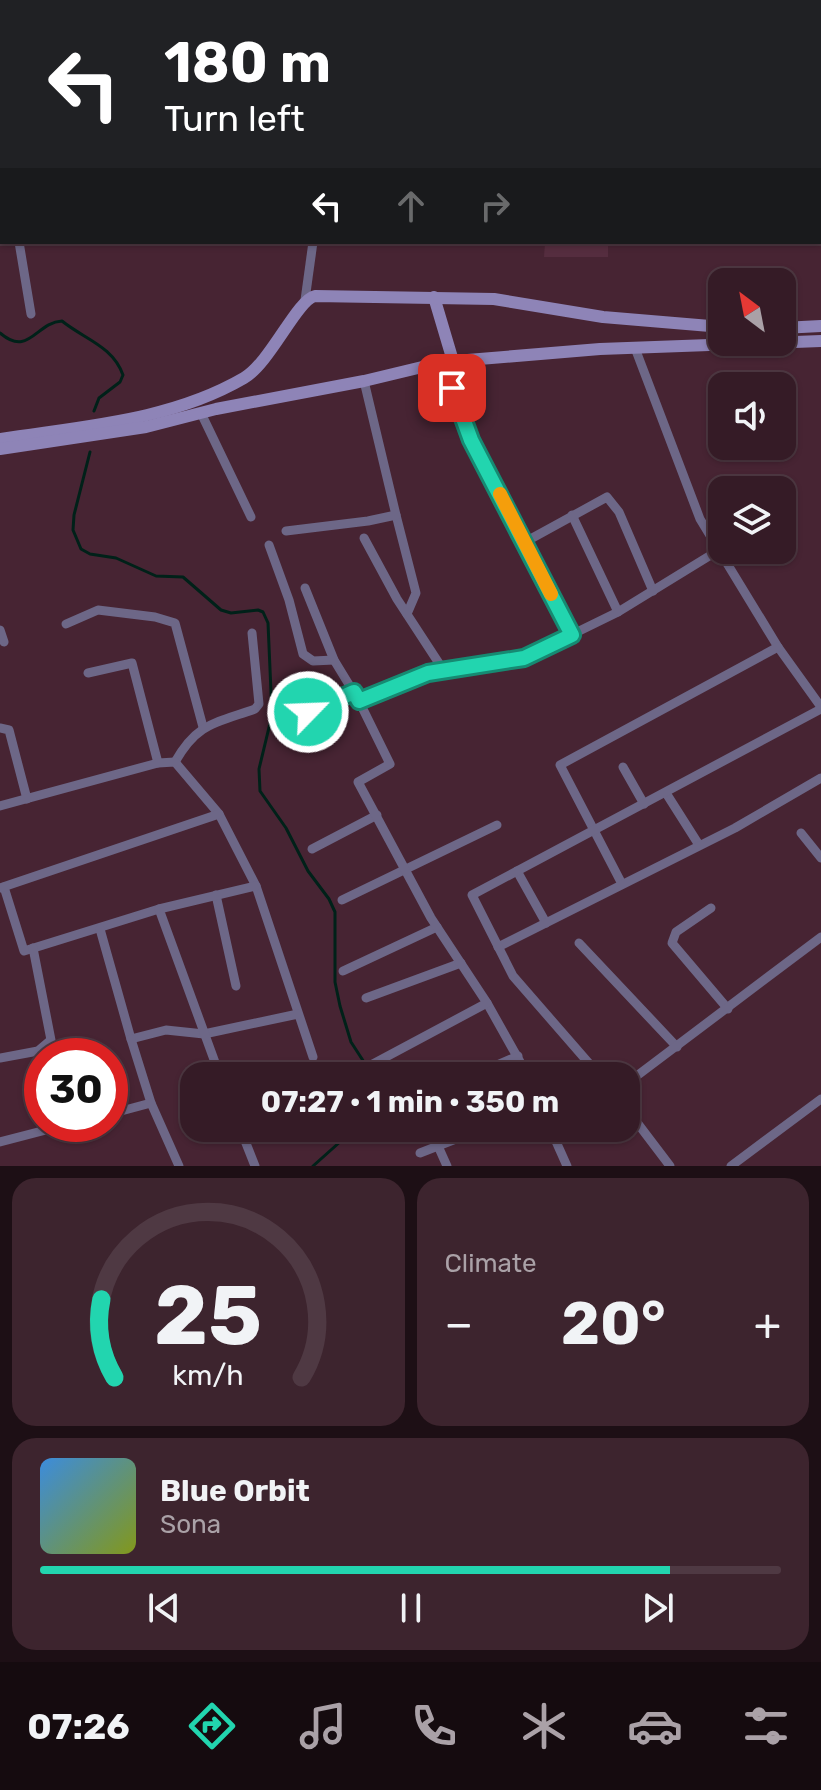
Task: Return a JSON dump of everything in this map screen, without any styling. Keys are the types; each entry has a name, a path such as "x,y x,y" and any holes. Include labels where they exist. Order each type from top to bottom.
{"main road":[{"path":"0,439 143,417 214,392 258,367 309,297 494,299 603,317 708,326"},
{"path":"434,297 448,361"},
{"path":"796,327 821,326"},
{"path":"0,449 146,427 448,361 635,348 821,341"}],"street":[{"path":"19,244 31,314"},
{"path":"305,300 313,244"},
{"path":"635,348 700,519 708,532"},
{"path":"448,361 471,440 572,635"},
{"path":"364,381 416,593 407,614"},
{"path":"201,413 251,517"},
{"path":"525,542 607,497 614,503 653,591"},
{"path":"286,531 396,515"},
{"path":"572,515 618,612"},
{"path":"364,538 444,671"},
{"path":"269,545 289,600 303,654 313,661 334,660"},
{"path":"308,712 428,673 524,658 618,612 708,557"},
{"path":"588,1062 513,976 472,895 821,708 778,647 728,564"},
{"path":"305,588 334,660 390,764 358,782 437,927 521,1062"},
{"path":"66,624 98,610 155,617 175,623 203,727"},
{"path":"0,630 4,642"},
{"path":"175,762 185,745 203,727 255,709 259,704 252,633"},
{"path":"622,884 560,765 778,647"},
{"path":"88,673 132,663 158,763"},
{"path":"0,728 9,730 27,799"},
{"path":"0,806 158,763 175,762"},
{"path":"175,762 219,814 256,886 313,1057"},
{"path":"623,767 644,804"},
{"path":"498,947 699,845 821,778"},
{"path":"666,793 699,845"},
{"path":"219,814 2,887 24,951 159,909 256,886"},
{"path":"312,849 377,815"},
{"path":"342,900 497,825"},
{"path":"801,833 821,858"},
{"path":"517,871 546,923"},
{"path":"216,895 236,986"},
{"path":"711,908 676,932 672,943 728,1009"},
{"path":"159,909 215,1062"},
{"path":"343,971 437,927"},
{"path":"100,929 151,1103 179,1166"},
{"path":"640,1074 821,937"},
{"path":"579,943 677,1047"},
{"path":"0,1058 38,1051 51,1040 33,948"},
{"path":"366,998 461,963"},
{"path":"377,1062 487,1003"},
{"path":"131,1039 166,1030 204,1034 298,1014"},
{"path":"504,1062 518,1056"},
{"path":"731,1166 821,1099"},
{"path":"128,1109 151,1103"},
{"path":"640,1126 670,1166"},
{"path":"0,1142 24,1136"},
{"path":"246,1142 255,1166"},
{"path":"420,1153 448,1142"},
{"path":"556,1142 567,1166"},
{"path":"438,1146 447,1166"}],"shaded area":[{"path":"545,244 608,244 608,257 544,257"}],"waterway":[{"path":"0,333 18,342 62,321 105,350 123,375 120,382 99,398 94,411"},
{"path":"90,452 74,515 73,530 81,549 90,554 116,558 156,576 183,577 221,610 231,613 258,610 263,612 268,623 272,715 259,769 260,791 286,828 308,871 335,912 335,982 351,1042 364,1062"},
{"path":"313,1166 340,1142"}],"slow traffic":[{"path":"500,494 551,594"}],"route":[{"path":"308,712 354,692 359,701 428,673 524,658 572,635 471,440 452,388"}]}
